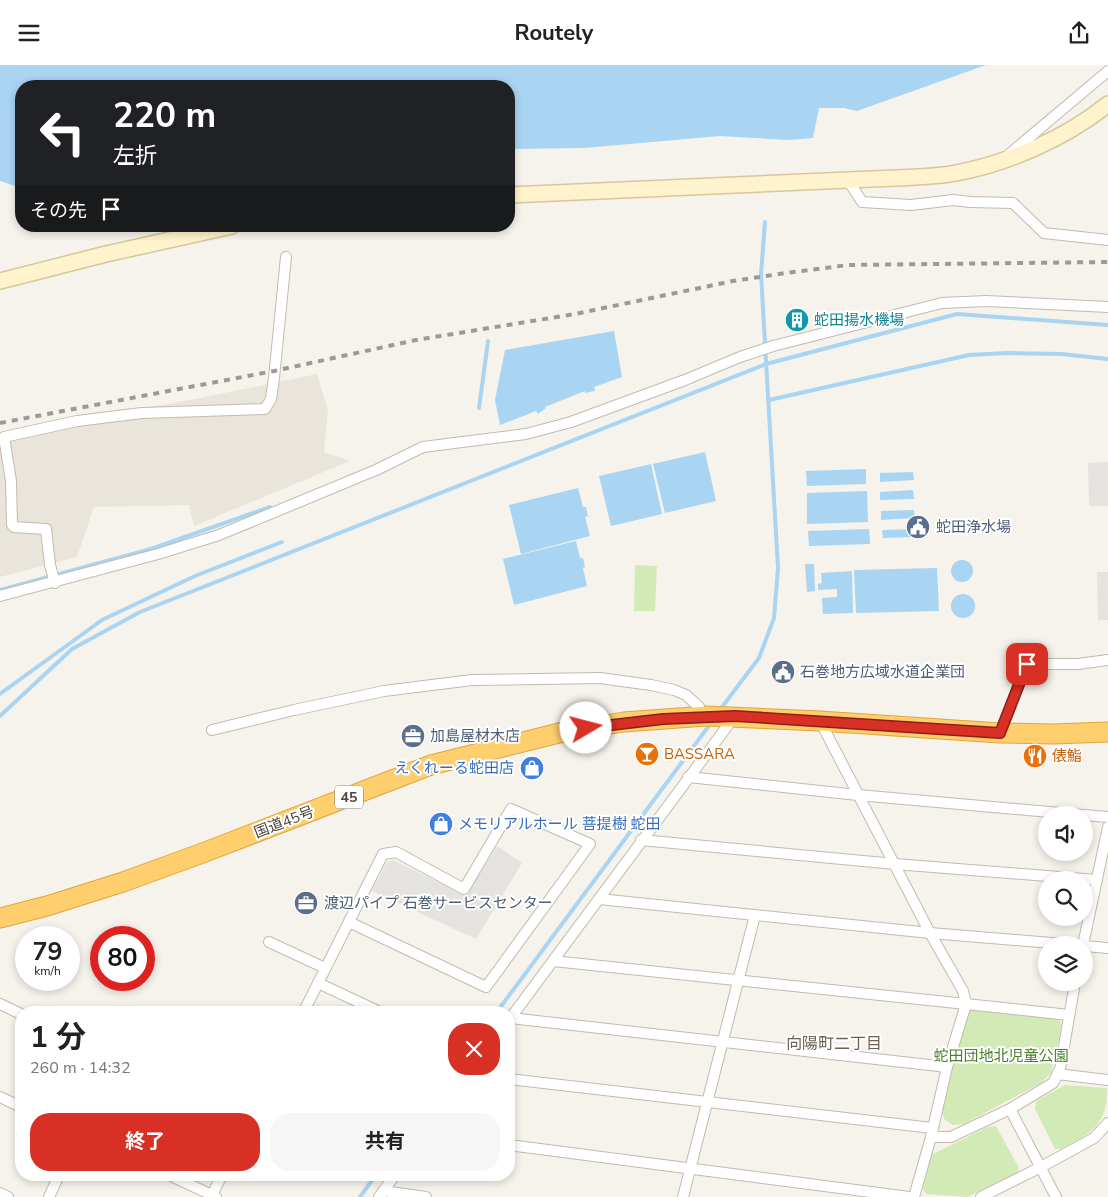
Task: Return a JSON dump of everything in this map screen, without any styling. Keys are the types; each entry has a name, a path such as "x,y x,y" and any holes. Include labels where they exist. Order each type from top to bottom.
{"highway":[{"name":"国道45号","path":"0,918 46,906 131,879 431,765 567,731 624,722 730,716 1000,733 1108,732"}],"street":[{"path":"1000,161 1108,71"},
{"path":"515,195 848,180 955,173 986,166 1045,143 1076,127 1108,104"},
{"path":"848,180 862,202 911,205 953,200 1013,203 1044,233 1108,240"},
{"path":"0,281 106,254 205,232"},
{"path":"55,582 46,529 14,527 12,525 12,481 4,437 77,421 142,413 265,409 271,399 273,385 286,257"},
{"path":"0,596 219,535 367,473 422,447 526,433 571,422 773,346 942,303 986,301 1108,307"},
{"path":"1000,733 1027,664 1078,664 1108,660"},
{"path":"212,730 384,691 472,680 600,678 651,685 674,690 686,695 699,707 705,716"},
{"path":"515,1011 688,777 730,716"},
{"path":"820,721 962,991 966,1004 947,1067 932,1133 914,1197"},
{"path":"688,777 1038,811"},
{"path":"306,1006 383,854 396,852 464,889 511,809 590,844 486,987 349,922"},
{"path":"1093,816 1108,817"},
{"path":"1085,936 1108,827"},
{"path":"641,840 895,864 1097,880"},
{"path":"599,899 930,933 1038,942"},
{"path":"683,1197 755,915"},
{"path":"269,942 325,968"},
{"path":"1093,947 1108,949"},
{"path":"553,961 1069,1015"},
{"path":"318,983 367,1006"},
{"path":"515,1080 707,1103 950,1137 1010,1109 1053,1083 1060,1069 1074,991"},
{"path":"0,1004 15,1011"},
{"path":"515,1020 947,1067"},
{"path":"1057,1074 1108,1080"},
{"path":"0,1097 15,1104"},
{"path":"1010,1109 1056,1197"},
{"path":"981,1197 1094,1138 1108,1123"},
{"path":"515,1146 909,1197"},
{"path":"49,1197 56,1181"},
{"path":"182,1181 213,1196 219,1181"},
{"path":"381,1194 391,1181"},
{"path":"0,1193 8,1197"},
{"path":"381,1194 426,1197"}],"shaded area":[{"path":"317,374 328,410 324,452 350,461 194,526 189,505 94,507 77,557 0,577 0,434 200,398"},
{"path":"1108,462 1108,506 1089,506 1088,463"},
{"path":"1097,572 1108,572 1108,620 1098,620"},
{"path":"497,846 522,863 476,939 372,891 387,862 393,860 466,896"}],"green space":[{"path":"635,565 657,566 655,611 634,611"},
{"name":"蛇田団地北児童公園","path":"973,1009 1057,1018 1062,1024 1051,1073 1041,1083 964,1124 953,1125 945,1120 941,1111 967,1014"},
{"path":"1065,1085 1107,1088 1106,1101 1104,1111 1095,1127 1071,1144 1061,1149 1055,1149 1035,1109 1036,1101"},
{"path":"996,1126 1019,1168 1017,1173 968,1197 926,1194 923,1189 931,1155 988,1127"}],"water":[{"path":"0,65 986,65 857,111 844,108 819,108 813,138 789,140 720,136 584,148 515,149 515,80 15,80 15,186 0,181"},
{"path":"614,331 622,377 594,387 595,391 585,393 585,391 545,407 538,414 536,411 500,425 495,400 505,350"},
{"path":"705,452 716,501 665,513 653,464"},
{"path":"651,464 662,514 611,526 599,476"},
{"path":"866,469 866,484 807,486 806,471"},
{"path":"913,472 914,480 880,482 880,473"},
{"path":"578,488 583,507 586,507 588,516 585,517 590,536 521,554 509,505"},
{"path":"913,490 914,499 880,500 880,492"},
{"path":"867,491 868,522 807,524 807,493"},
{"path":"914,510 915,518 881,520 881,511"},
{"path":"869,529 870,544 809,546 808,531"},
{"path":"916,529 916,537 883,538 882,530"},
{"path":"576,541 580,558 583,558 587,586 514,605 503,559"},
{"path":"958,560 966,560 973,567 973,575 966,582 958,582 951,575 951,567"},
{"path":"805,564 814,564 815,591 807,592"},
{"path":"937,568 939,611 856,613 854,570"},
{"path":"852,571 853,613 823,614 822,598 837,597 837,589 818,590 818,584 822,583 821,573"},
{"path":"963,594 971,598 975,606 971,614 963,618 955,614 951,606 955,598"}],"waterway":[{"path":"719,711 759,658 774,618 778,568 761,274 765,222"},
{"path":"0,716 72,649 140,612 766,364 957,314 1108,325"},
{"path":"479,408 488,341"},
{"path":"769,400 969,355 1007,353 1061,354 1108,359"},
{"path":"0,590 151,549 270,507"},
{"path":"0,694 102,620 195,576 282,542"},
{"path":"501,1006 711,723"},
{"path":"360,1197 372,1181"}],"railway":[{"path":"0,423 274,371 416,340 575,314 733,281 786,273 848,265 1108,262"}],"place":[{"name":"蛇田揚水機場","path":"797,320"},
{"name":"蛇田浄水場","path":"918,527"},
{"name":"石巻地方広域水道企業団","path":"783,672"},
{"name":"加島屋材木店","path":"413,736"},
{"name":"BASSARA","path":"647,754"},
{"name":"俵鮨","path":"1035,756"},
{"name":"えくれーる蛇田店","path":"532,768"},
{"name":"メモリアルホール 菩提樹 蛇田","path":"441,824"},
{"name":"渡辺パイプ 石巻サービスセンター","path":"306,903"}],"district":[{"name":"向陽町二丁目","path":"834,1043"}],"route":[{"path":"586,728 624,722 703,716 735,716 1000,733 1027,664"}]}
